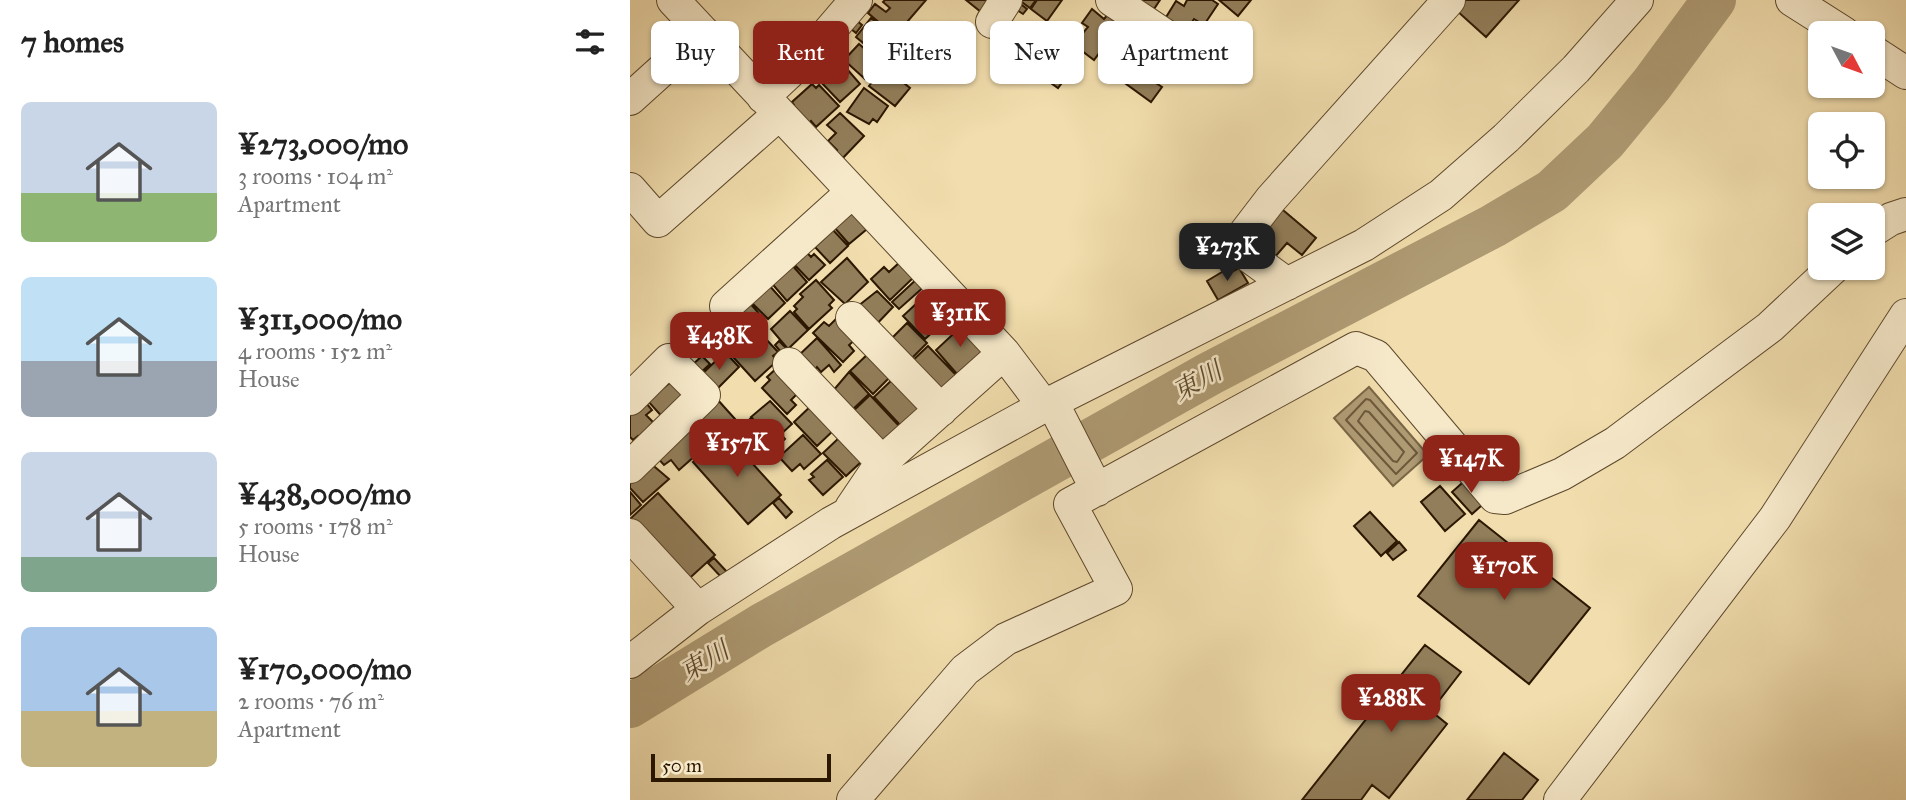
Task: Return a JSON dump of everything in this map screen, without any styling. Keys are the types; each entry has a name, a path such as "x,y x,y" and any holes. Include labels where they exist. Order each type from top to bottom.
{"street":[{"path":"673,0 692,21"},
{"path":"630,189 658,221 771,106 814,49 856,0"},
{"path":"1112,0 1144,21"},
{"path":"1287,284 1235,246 1271,199 1448,0"},
{"path":"630,662 698,609 846,515 1364,245 1440,195 1507,138 1576,69 1637,0"},
{"path":"1792,0 1825,21"},
{"path":"1885,59 1906,72"},
{"path":"739,72 1051,406 1094,484"},
{"path":"630,99 651,80"},
{"path":"726,306 851,193"},
{"path":"1885,223 1906,214"},
{"path":"853,800 965,670 1006,639 1116,589 1070,504 1094,484 1356,348 1376,356 1495,496 1505,498 1562,474 1615,443 1770,327 1820,280"},
{"path":"1560,800 1775,518 1906,315"},
{"path":"852,318 941,410"},
{"path":"846,515 882,463 1004,353"},
{"path":"630,399 669,360 704,395 630,467"},
{"path":"789,364 882,463"},
{"path":"630,535 698,609"}],"water":[{"path":"1369,387 1428,455 1393,486 1334,418"}],"building":[{"path":"926,0 908,21 877,21 868,13 875,4 886,12 890,8 883,2"},
{"path":"966,0 990,0 981,12"},
{"path":"1019,0 1036,0 1030,8"},
{"path":"1037,0 1062,0 1047,21 1031,9"},
{"path":"1131,0 1160,0 1150,15"},
{"path":"1187,0 1212,0 1218,4 1207,21 1164,21 1176,1 1184,6"},
{"path":"1219,0 1251,0 1238,16"},
{"path":"1465,0 1519,0 1486,37 1456,10"},
{"path":"1018,2 1027,9 1023,14 1014,8"},
{"path":"1092,9 1104,19 1109,13 1121,21 1098,21 1098,55 1094,60 1084,52 1084,32 1088,27 1083,21"},
{"path":"851,16 862,25 856,33 849,27 847,21"},
{"path":"863,28 863,43 856,37"},
{"path":"859,44 863,47 863,77 849,65 849,55"},
{"path":"849,71 860,84 840,102 823,84 849,84"},
{"path":"812,84 816,88 819,85 839,106 816,127 811,121 808,124 792,107 792,102"},
{"path":"905,84 910,88 895,106 869,86"},
{"path":"1126,84 1158,84 1162,87 1151,102"},
{"path":"864,88 888,106 877,122 873,119 869,124 847,112"},
{"path":"840,113 864,136 840,161 833,154 837,150 828,141 836,133 827,125"},
{"path":"1277,205 1316,238 1302,255 1287,243 1274,258 1254,242"},
{"path":"855,206 872,225 849,244 833,226"},
{"path":"833,230 848,246 830,263 815,247"},
{"path":"803,248 811,257 814,254 825,265 809,280 790,260"},
{"path":"847,258 868,282 845,304 821,282"},
{"path":"900,262 914,277 890,300 871,279 884,267 889,272"},
{"path":"792,265 807,282 787,301 768,279"},
{"path":"1239,268 1248,283 1218,300 1207,281 1227,269 1230,273"},
{"path":"919,277 926,285 899,309 892,302"},
{"path":"816,280 834,300 829,305 832,308 809,329 794,312 797,309 794,306 803,297 800,294"},
{"path":"768,284 785,303 768,319 750,301"},
{"path":"877,291 893,307 872,329 853,310"},
{"path":"930,291 952,314 925,339 903,316"},
{"path":"747,300 765,320 746,337 728,317"},
{"path":"790,311 808,330 788,349 771,329"},
{"path":"954,313 960,320 947,333 941,326"},
{"path":"726,318 745,338 730,353 710,332"},
{"path":"837,318 857,338 849,345 854,351 843,362 813,333 824,322 829,326"},
{"path":"697,322 716,342 702,355 697,349 689,356 676,342"},
{"path":"907,323 927,343 906,364 886,344"},
{"path":"965,323 982,352 957,374 936,350"},
{"path":"764,337 778,352 773,356 777,361 755,381 734,358 744,349 747,353"},
{"path":"817,338 841,365 834,372 829,365 821,372 817,367 813,372 798,356"},
{"path":"779,341 786,348 781,352 775,345"},
{"path":"928,346 956,375 940,390 907,366"},
{"path":"725,352 739,367 714,392 699,377"},
{"path":"870,352 893,374 873,394 850,371"},
{"path":"702,356 710,364 698,375 690,367"},
{"path":"779,366 802,389 791,400 796,405 787,414 762,388 770,380 767,377"},
{"path":"849,372 869,394 850,412 832,392"},
{"path":"895,377 917,400 917,411 901,426 874,397"},
{"path":"671,382 687,399 665,420 647,400"},
{"path":"870,395 900,427 884,441 849,415"},
{"path":"642,398 652,410 646,415 656,425 642,441 638,436 633,440 630,437 630,415"},
{"path":"717,399 735,419 711,440 699,427 703,423 698,417"},
{"path":"770,401 792,424 781,434 785,439 778,446 751,417"},
{"path":"813,404 836,428 817,446 794,422"},
{"path":"751,418 770,440 759,450 766,457 760,462 734,434"},
{"path":"686,426 705,447 679,470 671,460 664,465 654,454"},
{"path":"725,433 781,495 748,524 693,462"},
{"path":"803,435 821,454 804,469 800,464 792,471 779,457"},
{"path":"842,435 861,462 846,476 823,453"},
{"path":"827,460 843,477 823,495 809,480 814,477 811,474"},
{"path":"649,462 669,479 643,502 630,488 630,480"},
{"path":"1470,476 1490,498 1472,514 1452,492"},
{"path":"1440,486 1465,514 1445,531 1421,502"},
{"path":"630,492 641,505 630,515"},
{"path":"658,493 715,555 682,585 630,527 630,519"},
{"path":"779,498 792,512 786,518 773,503"},
{"path":"1370,512 1397,541 1381,556 1354,526"},
{"path":"1479,520 1590,608 1529,684 1418,596"},
{"path":"1399,542 1406,550 1393,560 1387,553"},
{"path":"714,558 727,572 721,577 708,563"},
{"path":"1425,645 1461,672 1431,711 1447,724 1389,798 1372,785 1361,800 1302,800"},
{"path":"1504,753 1538,780 1522,800 1467,800"}],"waterway":[{"name":"東川","path":"630,706 762,625 1209,374 1493,226 1552,191 1605,141 1652,84 1714,0"}]}
